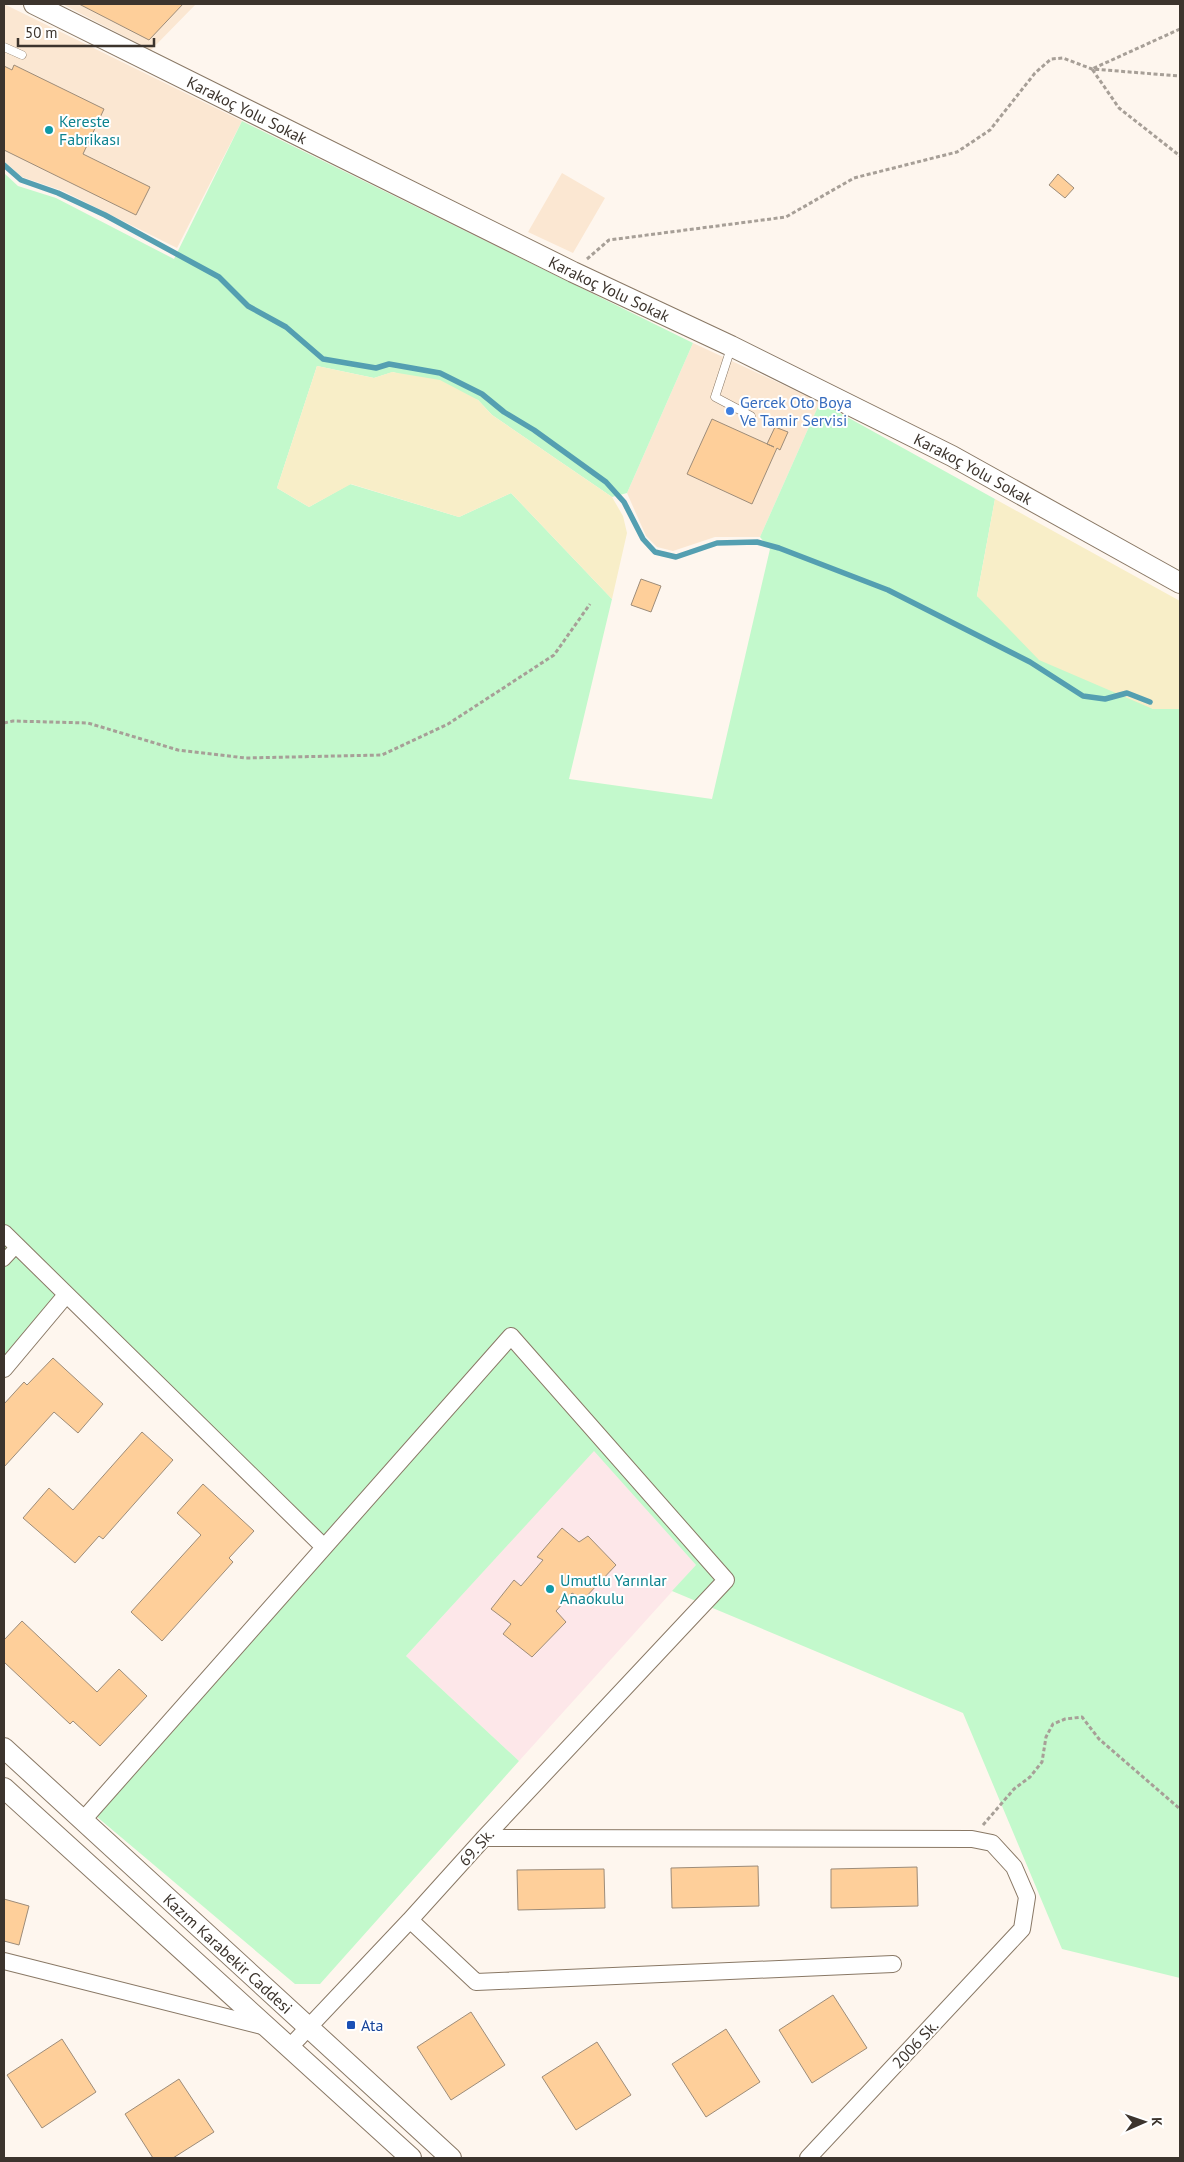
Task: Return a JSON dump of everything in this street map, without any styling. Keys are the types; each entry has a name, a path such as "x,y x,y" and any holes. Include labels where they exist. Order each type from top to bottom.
{"street":[{"name":"Karakoç Yolu Sokak","path":"34,4 573,272 731,346 952,456 1180,583"},
{"path":"4,1232 66,1296 324,1547 82,1820"},
{"path":"4,1260 17,1246"},
{"path":"4,1369 66,1296"},
{"name":"69. Sk.","path":"289,2048 726,1580 511,1336 324,1547"},
{"name":"Kazım Karabekir Caddesi","path":"4,1748 451,2158"},
{"name":"Kazım Karabekir Caddesi","path":"4,1788 410,2158"},
{"path":"484,1838 972,1839"},
{"name":"2006 Sk.","path":"808,2158 1022,1929 1027,1897 1014,1867 992,1843 972,1839"},
{"path":"410,1920 476,1982 893,1964"},
{"path":"4,1961 266,2027"}],"lane":[{"path":"4,47 22,55"},
{"path":"731,346 715,397 751,416"}],"path":[{"path":"1092,69 1180,29"},
{"path":"573,272 609,240 786,217 854,178 957,152 990,130 1035,73 1050,59 1063,58 1092,69 1180,76"},
{"path":"1092,69 1119,108 1180,156"},
{"path":"4,723 13,721 88,723 178,750 245,758 382,755 448,724 554,655 590,604"},
{"path":"972,1839 1014,1789 1030,1777 1042,1762 1046,1736 1053,1724 1065,1719 1082,1717 1100,1739 1180,1809"}],"shaded area":[{"path":"4,4 242,121 177,248 63,191 22,177 4,161"},
{"path":"62,4 196,4 151,50"},
{"path":"562,173 605,198 573,253 528,232"},
{"path":"693,343 820,402 760,537 715,537 673,551 657,547 646,536 627,493"},
{"path":"594,1450 696,1565 519,1761 406,1656"}],"green space":[{"path":"242,121 693,343 627,493 612,497 492,415 478,400 393,372 374,378 317,366 277,488 309,507 350,484 459,517 511,493 612,599 569,779 712,799 770,549 760,537 820,402 995,499 977,596 1153,709 1180,709 1180,1978 1062,1949 963,1713 672,1591 696,1565 594,1451 406,1656 519,1761 320,1984 295,1984 90,1811 324,1547 4,1231 4,173 18,186 56,198 174,259"},
{"path":"4,1233 66,1295 4,1369"}],"sand":[{"path":"317,366 374,378 392,372 440,380 478,400 492,415 612,497 623,516 627,533 612,599 511,493 459,517 351,484 309,507 277,488"},
{"path":"995,499 1180,601 1180,709 1153,709 1039,660 977,596"}],"building":[{"path":"79,4 183,4 149,40"},
{"name":"Kereste Fabrikası","path":"14,65 104,109 83,154 150,187 136,215 4,150 4,66 12,70"},
{"path":"1058,174 1074,188 1065,198 1049,185"},
{"path":"712,419 767,444 775,427 788,432 780,450 777,448 752,504 687,474"},
{"path":"641,579 661,586 651,612 631,605"},
{"path":"53,1358 103,1404 78,1433 54,1412 4,1467 4,1404 24,1382 27,1385"},
{"path":"142,1432 173,1460 103,1539 99,1536 75,1563 23,1518 49,1488 73,1510"},
{"path":"203,1484 254,1531 229,1558 233,1562 162,1641 131,1612 201,1535 177,1513"},
{"name":"Umutlu Yarınlar Anaokulu","path":"562,1528 579,1542 588,1536 616,1565 583,1600 572,1593 556,1611 566,1622 532,1657 503,1634 511,1624 491,1609 514,1580 521,1586 543,1560 537,1557"},
{"path":"22,1621 97,1692 119,1669 147,1696 100,1746 73,1721 70,1724 4,1662 4,1640"},
{"path":"758,1866 759,1906 672,1908 671,1868"},
{"path":"917,1867 918,1906 831,1908 831,1869"},
{"path":"604,1869 605,1908 518,1910 517,1870"},
{"path":"4,1899 29,1906 19,1945 4,1941"},
{"path":"833,1995 867,2048 812,2083 779,2030"},
{"path":"471,2012 505,2065 451,2100 417,2047"},
{"path":"726,2029 760,2082 706,2117 672,2064"},
{"path":"62,2039 96,2092 42,2128 7,2075"},
{"path":"597,2042 631,2095 576,2130 542,2077"},
{"path":"179,2079 214,2132 173,2158 153,2158 125,2114"}],"waterway":[{"path":"4,165 21,180 58,193 105,215 219,277 248,306 286,327 323,359 376,368 389,364 440,373 482,394 504,412 534,430 606,482 624,502 643,539 655,552 676,557 717,543 757,542 779,548 888,590 1030,662 1083,696 1105,699 1127,693 1150,702"}],"place":[{"name":"Kereste Fabrikası","path":"49,130"},
{"name":"Gercek Oto Boya Ve Tamir Servisi","path":"730,411"},
{"name":"Umutlu Yarınlar Anaokulu","path":"550,1589"},
{"name":"Ata","path":"351,2025"}]}
